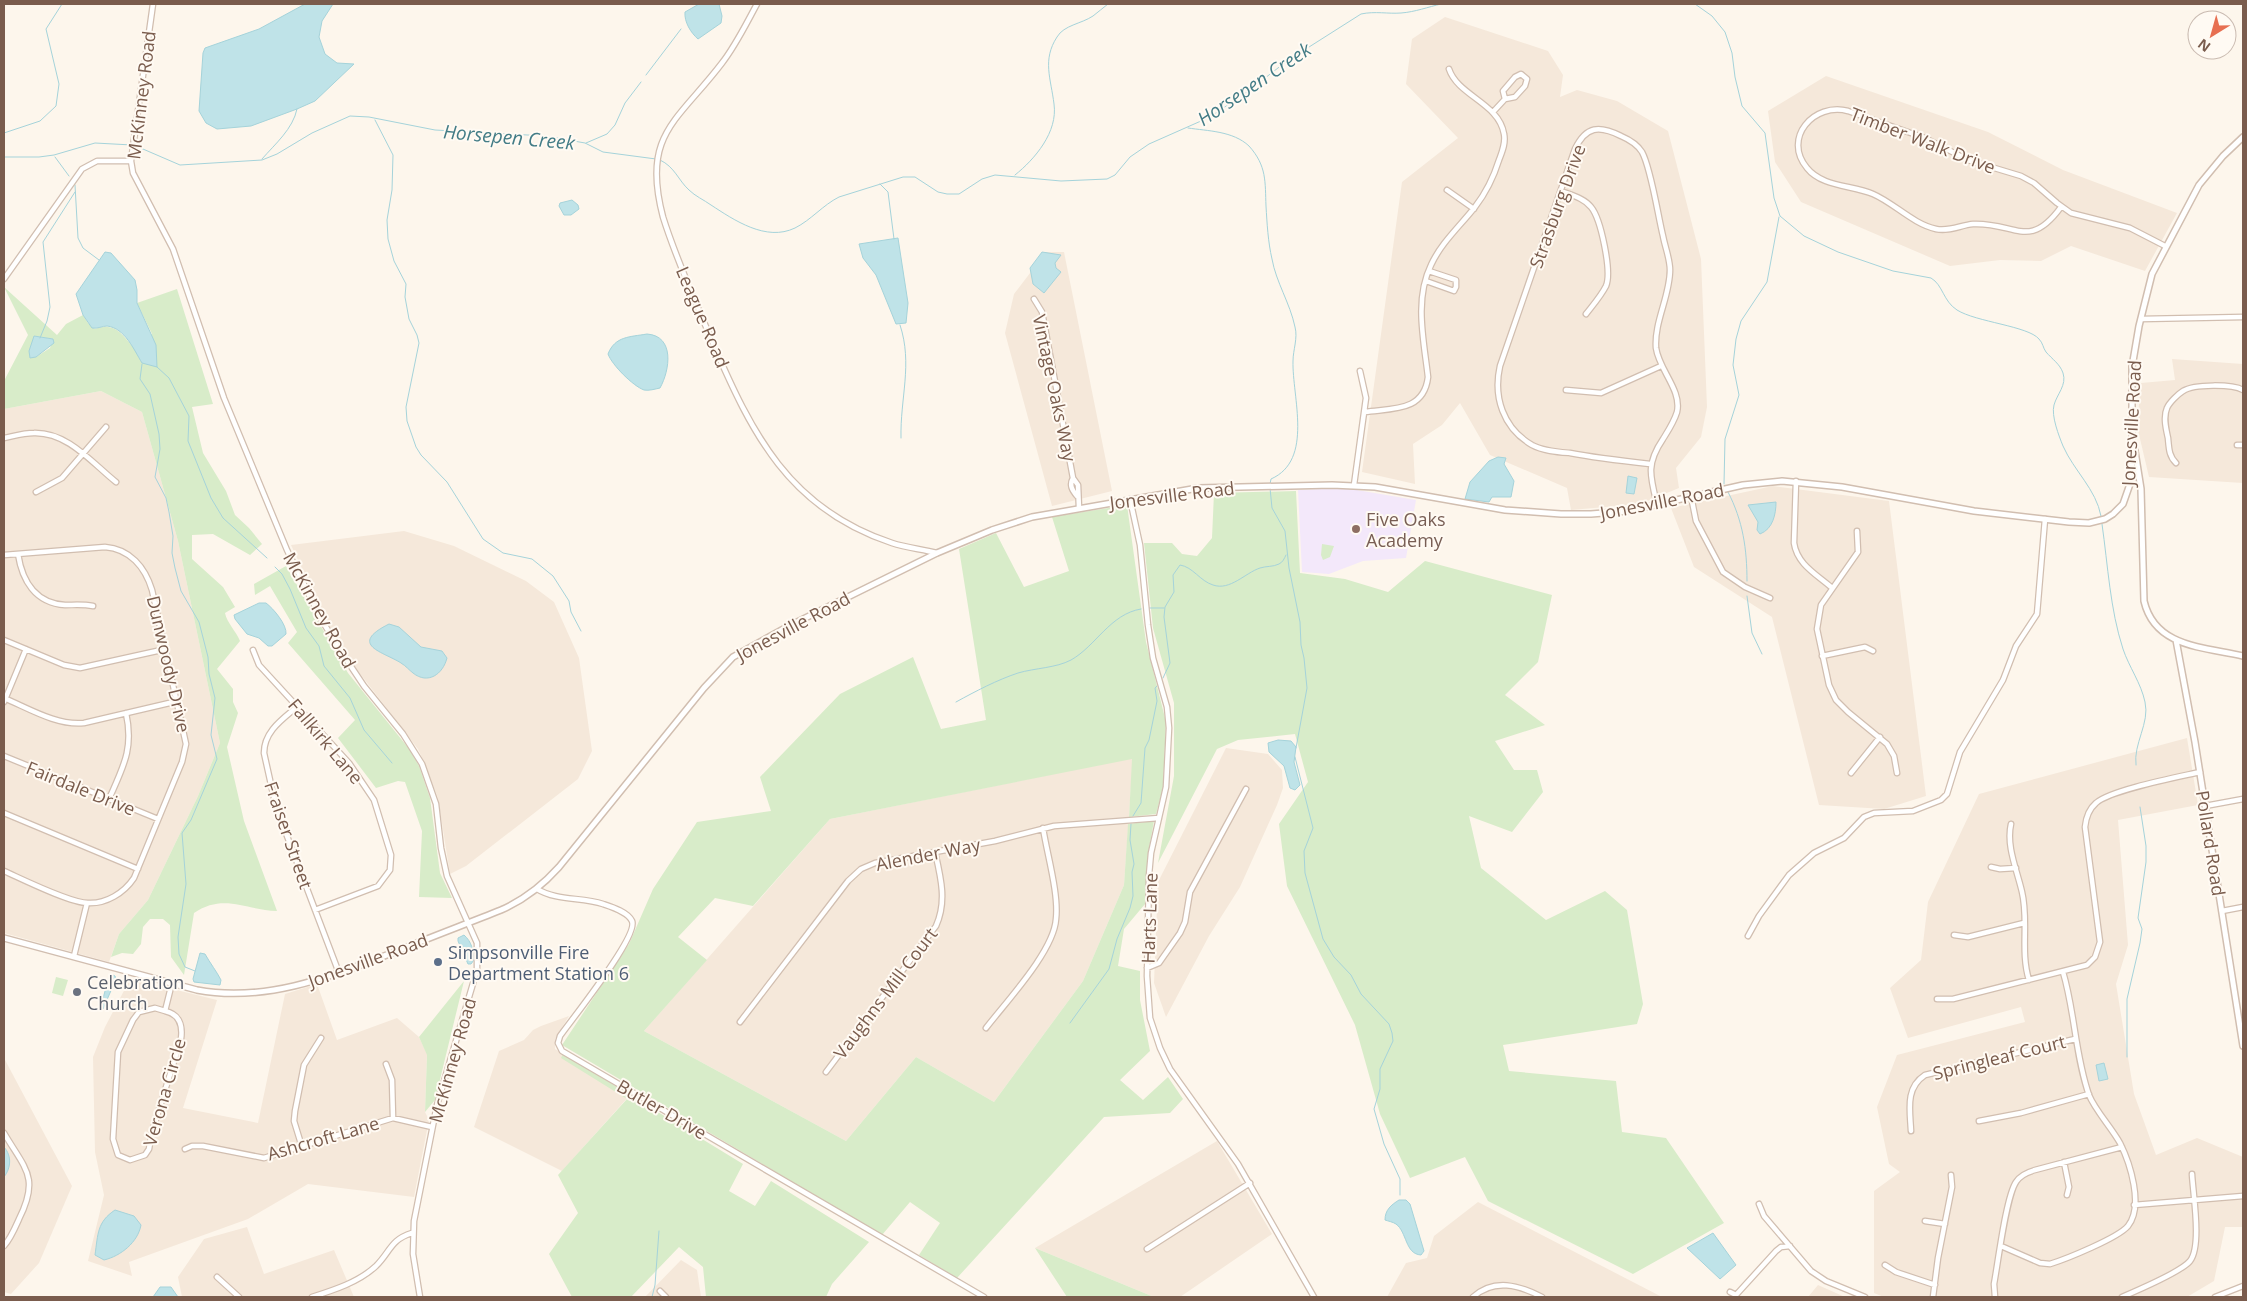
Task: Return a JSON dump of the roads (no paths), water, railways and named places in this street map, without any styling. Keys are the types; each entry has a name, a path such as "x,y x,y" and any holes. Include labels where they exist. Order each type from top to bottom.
{"street":[{"name":"McKinney Road","path":"152,4 132,150 131,161 136,180 174,252 224,398 287,550 321,618 342,653 370,693 403,734 422,764 436,804 441,848 447,876 469,922 478,948 477,970 449,1058 432,1128 412,1233 413,1254 420,1297"},
{"name":"League Road","path":"757,4 723,62 671,122 663,138 657,167 660,206 673,246 729,380 750,422 771,457 792,482 827,510 843,520 891,543 937,553"},
{"path":"1365,412 1411,405 1418,401 1427,387 1428,377 1420,307 1429,271 1440,250 1474,209 1497,168 1503,149 1504,135 1493,112 1452,78 1449,69"},
{"path":"1493,112 1504,99 1515,97 1525,86 1527,79 1521,74 1515,77 1503,91 1504,99"},
{"name":"Timber Walk Drive","path":"2062,207 2052,220 2032,232 1991,225 1972,224 1953,229 1936,229 1916,220 1872,194 1819,178 1806,168 1800,157 1798,144 1800,135 1806,123 1815,114 1830,109 1842,109 1925,138 1976,163 2021,176 2034,183 2062,207 2078,216 2130,228 2165,246"},
{"name":"Strasburg Drive","path":"1599,128 1608,129 1626,138 1642,153 1670,269 1668,290 1656,340 1661,366 1675,394 1677,412 1671,427 1656,449 1650,464 1556,451 1532,445 1513,429 1498,402 1496,383 1500,366 1561,192 1580,138 1590,131 1599,128"},
{"name":"Jonesville Road","path":"4,938 208,992 257,993 299,986 339,973 469,922 511,905 536,889 559,867 704,688 733,657 789,626 937,553 1014,522 1079,508 1198,488 1354,485 1405,492 1478,507 1554,514 1608,513 1762,482 1796,482 1850,488 1953,508 2045,519 2089,523 2109,517 2122,504 2127,494 2131,477 2132,367 2150,280 2165,246 2199,185 2223,156 2243,137"},
{"path":"4,279 82,168 97,162 131,161"},
{"path":"1447,190 1474,209"},
{"path":"1561,192 1580,199 1590,206 1595,213 1604,245 1609,272 1607,284 1586,314"},
{"path":"1426,281 1444,289 1454,291 1456,288 1456,280 1429,271"},
{"name":"Vintage Oaks Way","path":"1034,299 1042,312 1074,478 1078,485 1079,508"},
{"path":"2141,319 2243,317"},
{"path":"1566,390 1601,393 1661,366"},
{"path":"1354,485 1365,412 1365,390 1360,371"},
{"path":"2176,463 2170,457 2165,420 2167,408 2176,397 2183,390 2200,387 2219,386 2243,390"},
{"path":"36,492 60,480 106,427"},
{"path":"4,438 27,433 45,434 65,441 84,454 116,482"},
{"path":"2132,437 2140,477 2144,601 2149,618 2155,626 2176,640 2243,656"},
{"path":"2237,445 2243,445"},
{"path":"1650,464 1651,479 1657,504"},
{"path":"2131,477 2140,477"},
{"path":"1796,482 1795,552 1803,563 1832,587"},
{"path":"1691,496 1696,521 1722,572 1745,587 1770,598"},
{"name":"Harts Lane","path":"1130,499 1140,545 1145,609 1153,658 1168,716 1168,769 1149,875 1147,968 1150,1018 1164,1057 1250,1183 1314,1297"},
{"path":"1748,936 1759,916 1789,875 1814,853 1844,838 1864,817 1872,814 1913,811 1941,800 1947,794 1960,752 2003,680 2016,646 2037,614 2045,519"},
{"path":"1857,531 1858,552 1832,587 1818,612 1817,630 1829,685 1836,700 1880,737 1894,756 1897,773"},
{"name":"Dunwoody Drive","path":"4,555 104,547 119,550 130,556 142,566 149,579 166,649 186,736 186,750 138,869 131,881 123,891 104,900 87,903"},
{"path":"18,554 25,581 40,597 58,604 93,606"},
{"path":"4,640 64,665 80,668 166,649"},
{"name":"Pollard Road","path":"2176,640 2200,772 2243,1046"},
{"path":"1822,656 1865,647 1873,651"},
{"path":"26,649 4,700 68,723 84,723 178,701"},
{"name":"Fallkirk Lane","path":"254,650 259,665 348,760 372,797 391,858 388,874 378,886 315,910"},
{"name":"Fraiser Street","path":"298,706 269,733 264,753 276,808 339,973"},
{"path":"109,799 129,747 130,732 126,713"},
{"path":"1851,773 1880,737"},
{"name":"Fairdale Drive","path":"4,756 158,819"},
{"path":"1937,999 1954,999 2087,965 2095,957 2100,942 2085,827 2086,817 2090,810 2104,797 2200,772"},
{"path":"1147,968 1159,963 1180,933 1185,922 1190,892 1246,788"},
{"path":"2205,806 2243,799"},
{"path":"4,813 138,869"},
{"name":"Alender Way","path":"740,1022 856,873 875,863 995,841 1064,824 1159,818"},
{"path":"2011,824 2009,838 2024,905 2024,953 2029,980"},
{"path":"986,1028 1042,953 1054,932 1056,910 1043,828"},
{"name":"Vaughns Mill Court","path":"826,1072 936,926 943,900 935,852"},
{"path":"1991,867 2000,870 2016,868"},
{"path":"4,871 87,903 74,956"},
{"name":"Butler Drive","path":"536,889 554,896 605,905 629,917 633,924 630,936 612,965 560,1036 558,1043 562,1051 984,1297"},
{"path":"2222,912 2243,907"},
{"path":"1954,935 1968,937 2024,923"},
{"path":"2002,1246 2040,1263 2050,1264 2084,1250 2126,1228 2132,1217 2134,1181 2122,1147 2089,1094 2075,1039 2063,972"},
{"name":"Verona Circle","path":"165,1011 172,983"},
{"name":"Verona Circle","path":"156,1008 165,1011 171,1012 180,1020 181,1039 152,1132 149,1149 145,1155 130,1160 118,1155 112,1139 118,1052 133,1020 139,1012 156,1008"},
{"path":"302,1148 294,1122 295,1111 304,1065 321,1038"},
{"name":"Springleaf Court","path":"1911,1131 1910,1095 1915,1084 1925,1075 2075,1039"},
{"path":"386,1064 392,1080 393,1118"},
{"path":"1979,1121 2089,1094"},
{"name":"Ashcroft Lane","path":"185,1149 192,1146 203,1146 264,1158 302,1148 393,1118 432,1128"},
{"path":"4,1133 26,1170 31,1186 27,1203 4,1246"},
{"path":"1995,1297 1994,1290 2010,1196 2016,1181 2026,1173 2122,1147"},
{"path":"2064,1162 2068,1187 2067,1195"},
{"path":"2122,1297 2181,1268 2190,1261 2196,1242 2192,1174"},
{"path":"1933,1297 1952,1187 1951,1175"},
{"path":"1147,1249 1250,1183"},
{"path":"2134,1205 2243,1196"},
{"path":"1759,1204 1764,1216 1805,1266 1818,1276 1865,1297"},
{"path":"1925,1221 1945,1224"},
{"path":"312,1297 352,1282 375,1266 399,1237 412,1233"},
{"path":"1730,1292 1736,1295 1776,1251 1781,1247 1790,1246"},
{"path":"1885,1265 1896,1272 1935,1285"},
{"path":"217,1277 239,1297"},
{"path":"1472,1297 1492,1286 1509,1285 1523,1288 1542,1297"},
{"path":"2215,1297 2243,1286"},
{"path":"660,1291 666,1297"}],"water":[{"path":"305,4 333,4 322,21 319,37 325,54 337,63 354,64 315,101 297,109 251,126 217,129 206,123 199,111 203,53 205,48 259,29"},
{"path":"699,4 719,4 722,16 721,23 698,39 688,27 685,12"},
{"path":"572,200 578,205 579,209 571,215 564,215 559,206 560,203"},
{"path":"898,238 908,303 906,323 896,324 876,275 863,258 859,244"},
{"path":"105,252 111,253 135,280 137,303 156,345 157,367 142,363 128,340 119,331 107,326 92,328 83,315 76,294"},
{"path":"1042,252 1061,255 1055,263 1056,268 1061,272 1044,293 1033,284 1030,268"},
{"path":"647,334 656,336 662,341 666,347 668,364 660,388 644,390 629,380 618,369 608,354 615,344 624,338"},
{"path":"34,336 53,339 54,343 36,357 30,358 29,351"},
{"path":"1498,457 1506,458 1504,464 1514,481 1511,497 1492,497 1489,502 1465,499 1470,482 1489,461"},
{"path":"1628,476 1637,478 1634,494 1626,493"},
{"path":"1776,502 1771,525 1760,534 1757,530 1758,522 1748,505"},
{"path":"259,603 266,603 273,609 286,630 286,634 272,646 268,646 259,638 247,634 235,619 234,615"},
{"path":"389,624 399,627 421,647 442,651 447,658 442,669 434,676 424,678 373,647 370,643 371,637"},
{"path":"1278,740 1291,741 1296,747 1294,762 1300,785 1295,790 1290,788 1284,766 1269,752 1268,743"},
{"path":"464,935 469,940 473,950 474,960 471,964 468,964 458,941 458,938"},
{"path":"200,953 205,954 218,974 221,980 220,985 194,982 193,979"},
{"path":"111,974 116,979 103,1009 100,1010 109,976"},
{"path":"2104,1063 2108,1079 2099,1081 2096,1065"},
{"path":"4,1147 10,1162 4,1177"},
{"path":"1399,1200 1406,1200 1410,1204 1424,1251 1421,1255 1412,1251 1396,1224 1385,1220 1389,1208"},
{"path":"115,1210 134,1216 141,1225 136,1237 128,1247 117,1255 104,1260 95,1255 99,1229 105,1219"},
{"path":"1713,1233 1736,1265 1720,1279 1687,1248"},
{"path":"160,1287 171,1287 178,1297 153,1297"}],"waterway":[{"path":"4,133 40,121 56,106 59,84 46,29 62,4"},
{"path":"1015,175 1044,144 1052,125 1054,104 1049,70 1052,45 1060,33 1068,27 1088,19 1108,4"},
{"name":"Horsepen Creek","path":"660,160 669,166 685,186 697,196 740,223 762,231 773,232 784,232 795,228 839,197 903,177 915,177 938,192 947,194 959,194 982,179 995,175 1061,181 1107,179 1115,175 1130,157 1149,144 1210,117 1247,92 1287,61 1361,14 1416,11 1441,4"},
{"path":"1695,4 1712,16 1725,32 1732,53 1735,77 1742,106 1765,133 1774,198 1780,216 1804,236 1838,252 1893,271 1931,278 1957,310 1976,318 2013,327 2039,339 2046,352 2062,370 2064,377 2064,382 2053,410 2059,437 2090,489 2101,516"},
{"path":"646,75 681,29"},
{"path":"586,143 607,134 615,125 625,103 641,82"},
{"path":"262,159 288,130 297,109"},
{"name":"Horsepen Creek","path":"136,146 180,165 262,160 277,154 312,133 350,116 369,117 435,130 546,136 585,143 603,152 656,159"},
{"path":"375,120 393,155 392,190 387,220 388,239 394,261 406,284 405,297 409,319 419,343 406,407 407,421 416,447 421,455 447,482 483,539 503,553 532,559 553,576 569,601 571,612 581,631"},
{"path":"1188,128 1220,132 1243,141 1255,153 1264,174 1267,226 1274,268 1290,309 1296,331 1293,361 1298,426 1297,443 1292,458 1284,470 1271,479 1270,484"},
{"name":"Horsepen Creek","path":"4,157 54,155 95,143 132,145"},
{"path":"55,157 69,176"},
{"path":"880,184 888,192 894,239"},
{"path":"75,185 78,238 83,248 99,260"},
{"path":"40,338 50,307 43,242 75,192"},
{"path":"1724,484 1725,439 1739,395 1733,365 1736,339 1741,321 1767,282 1779,217"},
{"path":"900,325 906,353 901,438"},
{"path":"142,364 140,379 150,394 159,434 160,449 155,477 166,498 173,536 172,553 175,568 181,591 199,622 208,657 209,674 215,698 211,735 217,759 191,820 182,833 186,884 178,937 179,954 185,967 195,971"},
{"path":"157,367 169,378 189,416 188,441 211,498 223,518 267,558"},
{"path":"1270,488 1272,508 1285,531 1289,568 1300,622 1301,645 1304,658 1307,688 1296,748"},
{"path":"1728,492 1741,524 1747,581"},
{"path":"2102,524 2112,603 2119,634 2123,649 2141,688 2145,702 2145,718 2137,749 2136,765"},
{"path":"1163,678 1170,663 1164,617 1165,607 1174,592 1173,575 1180,565 1189,568 1208,583 1225,586 1254,570 1279,564 1286,555"},
{"path":"275,567 282,574 306,628 319,646 324,666 350,698 364,730 392,763"},
{"path":"1747,596 1752,633 1762,654"},
{"path":"1149,608 1164,608"},
{"path":"956,702 1010,676 1025,671 1059,665 1071,660 1120,617 1141,609"},
{"path":"1133,816 1141,803 1145,748 1149,740 1157,701 1155,688 1157,686"},
{"path":"1295,757 1313,828 1304,851 1305,873 1323,939 1334,957 1351,975 1361,994 1389,1024 1392,1033 1393,1041 1380,1069 1380,1089 1374,1109 1384,1144 1400,1179 1400,1195"},
{"path":"2127,1057 2127,999 2142,929 2138,918 2146,862 2146,846 2140,807"},
{"path":"1070,1023 1109,969 1117,939 1130,908 1133,896 1132,872 1134,864 1130,840 1131,824"},
{"path":"652,1297 655,1285 659,1231"}],"place":[{"name":"Five Oaks Academy","path":"1356,529"},
{"name":"Simpsonville Fire Department Station 6","path":"438,962"},
{"name":"Celebration Church","path":"77,992"}]}
